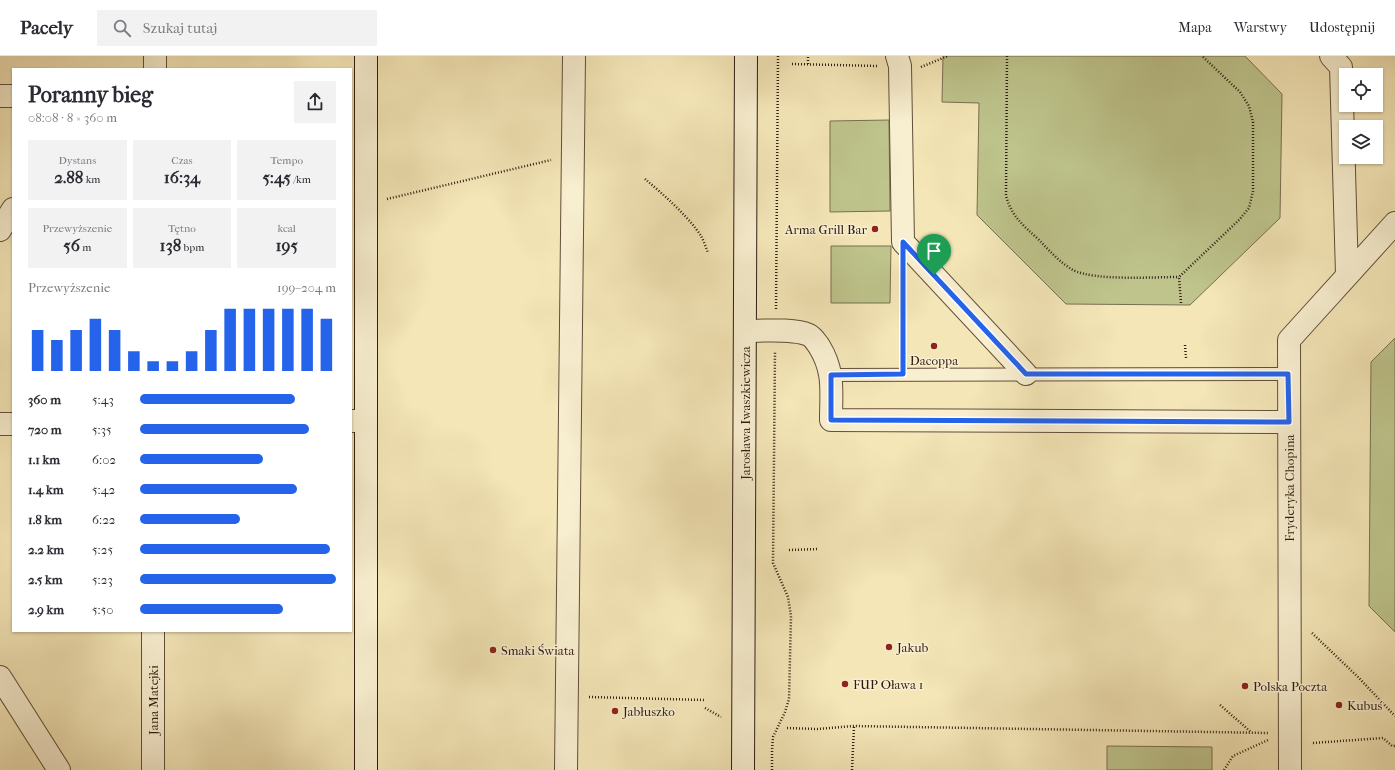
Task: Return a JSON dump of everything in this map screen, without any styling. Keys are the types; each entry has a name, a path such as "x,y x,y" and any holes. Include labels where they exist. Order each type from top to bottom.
{"street":[{"path":"155,56 155,68"},
{"path":"366,56 359,421 366,770"},
{"path":"566,770 574,56"},
{"name":"Jarosława Iwaszkiewicza","path":"743,770 746,56"},
{"path":"1331,56 1341,67 1347,274"},
{"path":"898,61 903,242 1026,374"},
{"path":"0,96 12,96"},
{"path":"0,230 12,211"},
{"name":"Fryderyka Chopina","path":"1290,770 1289,340 1347,274 1395,223"},
{"path":"745,331 789,331 808,334 816,341 823,352 831,375 831,420 1289,422"},
{"path":"0,424 12,424"},
{"name":"Jana Matejki","path":"153,632 153,770"},
{"path":"0,677 59,770"}],"lane":[{"path":"831,375 1288,374"}],"path":[{"path":"776,314 778,56"},
{"path":"808,56 808,64"},
{"path":"792,64 898,61 923,67 948,56"},
{"path":"1007,56 1006,196 1010,209 1018,220 1063,263 1074,270 1100,276 1179,277 1239,220 1249,208 1253,191 1252,122 1249,106 1240,92 1202,56"},
{"path":"384,200 556,159 573,173"},
{"path":"645,179 667,198 690,222 700,235 708,253"},
{"path":"903,242 903,374"},
{"path":"1179,277 1181,303"},
{"path":"772,770 772,750 774,737 789,699 791,616 788,597 773,563 775,347"},
{"path":"789,550 818,549"},
{"path":"1311,632 1358,677 1395,716"},
{"path":"567,697 705,700"},
{"path":"1220,705 1251,732"},
{"path":"705,708 726,720"},
{"path":"852,770 854,726"},
{"path":"787,728 817,729 854,726 1270,733"},
{"path":"1305,743 1383,738 1392,746 1395,746"},
{"path":"1224,770 1232,756 1271,739"}],"green space":[{"path":"943,56 1245,56 1282,94 1280,218 1190,305 1066,304 977,215 979,103 942,102"},
{"path":"889,120 890,211 830,212 830,121"},
{"path":"831,246 891,246 890,303 831,303"},
{"path":"1395,338 1395,632 1369,606 1371,362"},
{"path":"1107,746 1212,747 1212,770 1107,770"}],"place":[{"name":"Arma Grill Bar","path":"875,229"},
{"name":"Dacoppa","path":"934,346"},
{"name":"Jakub","path":"889,647"},
{"name":"Smaki Świata","path":"493,650"},
{"name":"FUP Oława 1","path":"845,684"},
{"name":"Polska Poczta","path":"1245,686"},
{"name":"Kubuś","path":"1339,705"},
{"name":"Jabłuszko","path":"615,711"}],"route":[{"path":"903,242 934,275 1026,374 1288,374 1289,422 831,420 831,375 903,374 903,242"}]}
